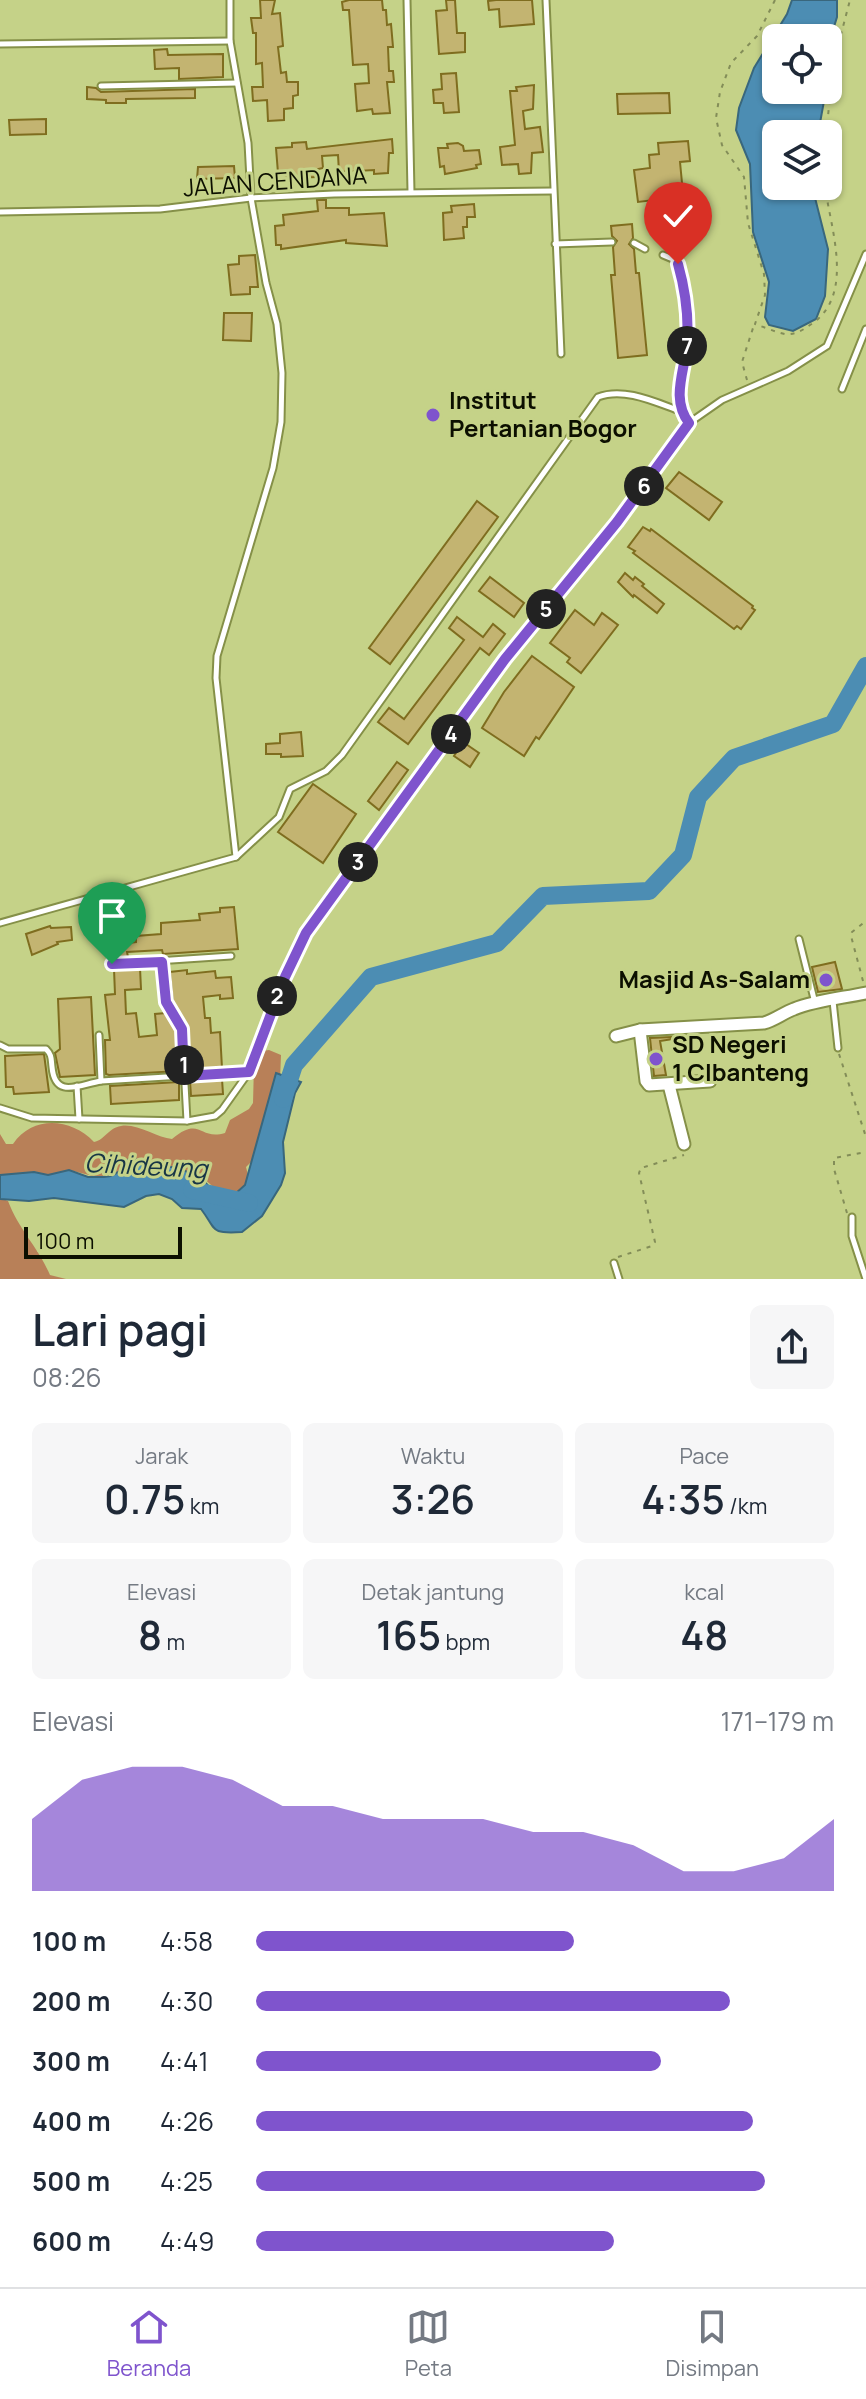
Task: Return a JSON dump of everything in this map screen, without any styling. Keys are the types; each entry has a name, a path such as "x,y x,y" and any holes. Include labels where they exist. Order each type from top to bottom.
{"street":[{"path":"616,1036 640,1030 764,1023 790,1010 866,991"},
{"path":"640,1030 649,1085 710,1081"},
{"path":"669,1085 684,1144"}],"lane":[{"path":"230,0 230,41 248,143 251,198 266,283 277,324 282,373 281,422 273,468 217,656 216,678 236,857"},
{"path":"407,0 411,192"},
{"path":"546,0 561,354"},
{"path":"0,44 230,41"},
{"path":"101,86 237,83"},
{"name":"JALAN CENDANA","path":"0,212 160,209 251,198 553,191"},
{"path":"555,244 612,242"},
{"path":"634,243 645,249"},
{"path":"0,1108 32,1118 187,1121 215,1116 233,1097 249,1072 274,1004 306,933 505,659 617,522 689,423 722,400 788,371 827,346 866,254"},
{"path":"663,255 678,264 687,319 680,411"},
{"path":"842,389 866,329"},
{"path":"0,923 236,857 279,817 290,789 326,771 342,755 598,397 622,393 680,411 689,423"},
{"path":"799,939 815,1004"},
{"path":"112,964 231,956"},
{"path":"162,962 166,1002 182,1029 187,1121"},
{"path":"833,1000 838,1048"},
{"path":"99,1035 101,1081"},
{"path":"0,1045 8,1049 46,1049 51,1054 53,1079 56,1085 64,1088 101,1081 249,1072"},
{"path":"77,1086 79,1119"},
{"path":"852,1217 852,1236 866,1279"},
{"path":"614,1263 619,1279"}],"path":[{"path":"749,388 742,362 765,295 764,274 748,223 744,177 722,145 716,118 720,92 731,63 757,36 775,0"},
{"path":"828,120 834,61 850,0"},
{"path":"755,324 784,334 798,333 820,318 834,292 837,257 827,200"},
{"path":"866,921 851,936 866,991"},
{"path":"838,1048 866,1137"},
{"path":"614,1263 614,1258 652,1246 655,1242 639,1173 641,1168 683,1156 686,1152 684,1144"},
{"path":"852,1217 847,1213 842,1198 834,1158 866,1152"}],"shaded area":[{"path":"269,1050 281,1055 280,1081 251,1162 246,1167 250,1183 235,1194 220,1193 201,1176 127,1176 109,1180 69,1170 48,1176 0,1177 0,1134 6,1144 13,1144 21,1135 41,1124 64,1124 94,1142 121,1126 172,1139 189,1129 216,1135 225,1133 230,1120 249,1109 253,1103 254,1065 262,1051"},
{"path":"0,1198 8,1201 50,1275 66,1279 0,1279"}],"water":[{"path":"792,0 837,0 835,24 781,24"},
{"path":"762,55 762,104 823,104 821,120 762,120 762,200 816,200 828,249 825,296 816,319 793,331 769,325 765,317 769,282 753,232 750,164 736,130 739,108"},
{"path":"276,1073 301,1082 295,1093 283,1142 285,1173 262,1216 242,1232 219,1231 201,1209 182,1208 172,1199 159,1194 146,1196 124,1207 54,1198 29,1201 0,1199 0,1175 34,1172 48,1175 69,1170 88,1177 104,1177 124,1169 125,1161 132,1158 200,1176 221,1201 245,1185"}],"building":[{"path":"260,0 275,0 272,14 280,13 283,46 278,47 281,73 286,72 287,82 298,82 298,95 293,96 293,108 284,109 284,120 268,121 267,100 253,101 252,87 263,87 262,63 256,64 256,33 253,33 251,18 261,18"},
{"path":"382,0 383,10 386,10 393,47 388,47 389,71 393,71 394,82 387,82 390,113 373,114 372,109 357,111 355,84 369,83 368,64 353,65 349,10 343,10 342,2"},
{"path":"446,0 455,0 457,33 465,33 465,52 439,54 436,11 447,10"},
{"path":"532,0 534,24 500,27 499,9 489,10 488,1"},
{"path":"167,49 168,55 223,54 223,77 179,79 179,68 155,69 154,50"},
{"path":"456,73 459,112 444,113 443,103 434,103 433,90 442,89 441,74"},
{"path":"534,85 533,109 523,111 525,129 540,127 543,152 532,153 531,173 519,174 518,164 502,165 500,147 515,145 510,91 517,91 516,87"},
{"path":"87,87 101,92 195,89 195,98 126,99 126,103 106,103 106,100 87,99"},
{"path":"669,93 670,113 618,114 617,94"},
{"path":"46,119 46,134 10,135 9,120"},
{"path":"392,139 393,153 389,153 388,173 374,174 374,170 339,172 338,155 322,156 323,168 318,169 318,177 286,178 285,173 278,173 276,148 292,147 292,143 306,142 307,149"},
{"path":"688,141 690,161 680,162 684,204 692,203 695,230 665,233 662,199 638,202 634,170 650,168 649,155 659,154 658,143"},
{"path":"458,143 464,151 479,150 481,164 476,165 477,168 445,174 444,166 440,167 438,148 448,148 447,144"},
{"path":"234,166 235,178 197,179 198,167"},
{"path":"317,200 326,200 326,208 349,208 349,215 384,213 387,246 346,243 346,240 281,249 281,245 276,245 275,226 284,225 283,215 318,211"},
{"path":"474,204 475,217 467,217 467,227 463,227 464,238 444,240 443,213 452,212 451,206"},
{"path":"632,224 633,238 629,244 634,249 636,273 639,273 647,355 618,358 611,275 615,275 613,247 617,241 612,236 611,226"},
{"path":"255,255 258,287 250,287 250,294 231,295 228,265 239,264 239,256"},
{"path":"224,313 252,313 251,341 223,340"},
{"path":"679,472 722,502 709,520 666,488"},
{"path":"477,501 498,517 390,664 369,648"},
{"path":"643,527 651,529 753,606 755,610 741,629 737,626 734,629 633,553 635,551 628,547"},
{"path":"625,573 644,584 642,586 664,604 657,613 633,597 618,582"},
{"path":"490,577 524,603 514,617 479,591"},
{"path":"575,610 594,625 602,613 618,625 581,673 567,662 570,658 550,643"},
{"path":"457,617 483,637 493,624 505,634 489,655 480,648 408,744 378,722 389,708 404,719 464,640 449,628"},
{"path":"532,656 574,687 524,756 482,728 504,692"},
{"path":"301,732 303,756 266,754 266,744 280,743 280,734"},
{"path":"463,742 479,753 470,767 454,756"},
{"path":"397,762 408,770 379,810 368,801"},
{"path":"313,784 356,814 323,863 278,832"},
{"path":"234,907 238,949 163,954 162,950 127,952 128,957 112,959 110,945 136,942 136,936 161,934 161,923 200,920 199,914"},
{"path":"50,926 71,927 72,940 57,942 32,955 26,934"},
{"name":"Masjid As-Salam","path":"835,962 842,989 818,992 812,967"},
{"path":"140,968 141,989 125,990 126,1014 136,1013 139,1037 157,1035 155,1014 166,1013 177,1031 179,1071 109,1075 106,1074 105,1040 110,1040 105,995 115,994 114,969"},
{"path":"187,970 187,974 215,971 216,978 231,977 233,998 220,999 220,995 203,997 205,1018 210,1018 211,1033 220,1032 222,1068 190,1070 188,1029 173,1003 170,972"},
{"path":"91,997 95,1075 60,1077 55,1053 60,1049 58,999"},
{"path":"672,1037 660,1041 666,1075 654,1076 650,1038"},
{"path":"44,1054 49,1092 14,1094 13,1087 6,1087 5,1056"},
{"path":"222,1079 223,1094 191,1096 190,1081"},
{"path":"179,1082 179,1100 111,1104 110,1086"}],"waterway":[{"name":"Cihideung","path":"283,1099 294,1065 371,977 497,943 543,896 649,891 683,855 698,797 734,758 833,724 866,666"},
{"name":"Cihideung","path":"192,1190 249,1203"}],"place":[{"name":"Institut Pertanian Bogor","path":"433,415"},
{"name":"Masjid As-Salam","path":"826,980"},
{"name":"SD Negeri 1 CIbanteng","path":"656,1059"}],"route":[{"path":"112,964 162,962 166,1002 182,1029 184,1076 249,1072 268,1017 306,933 505,659 617,522 689,423 680,411 687,319 678,264"}]}
